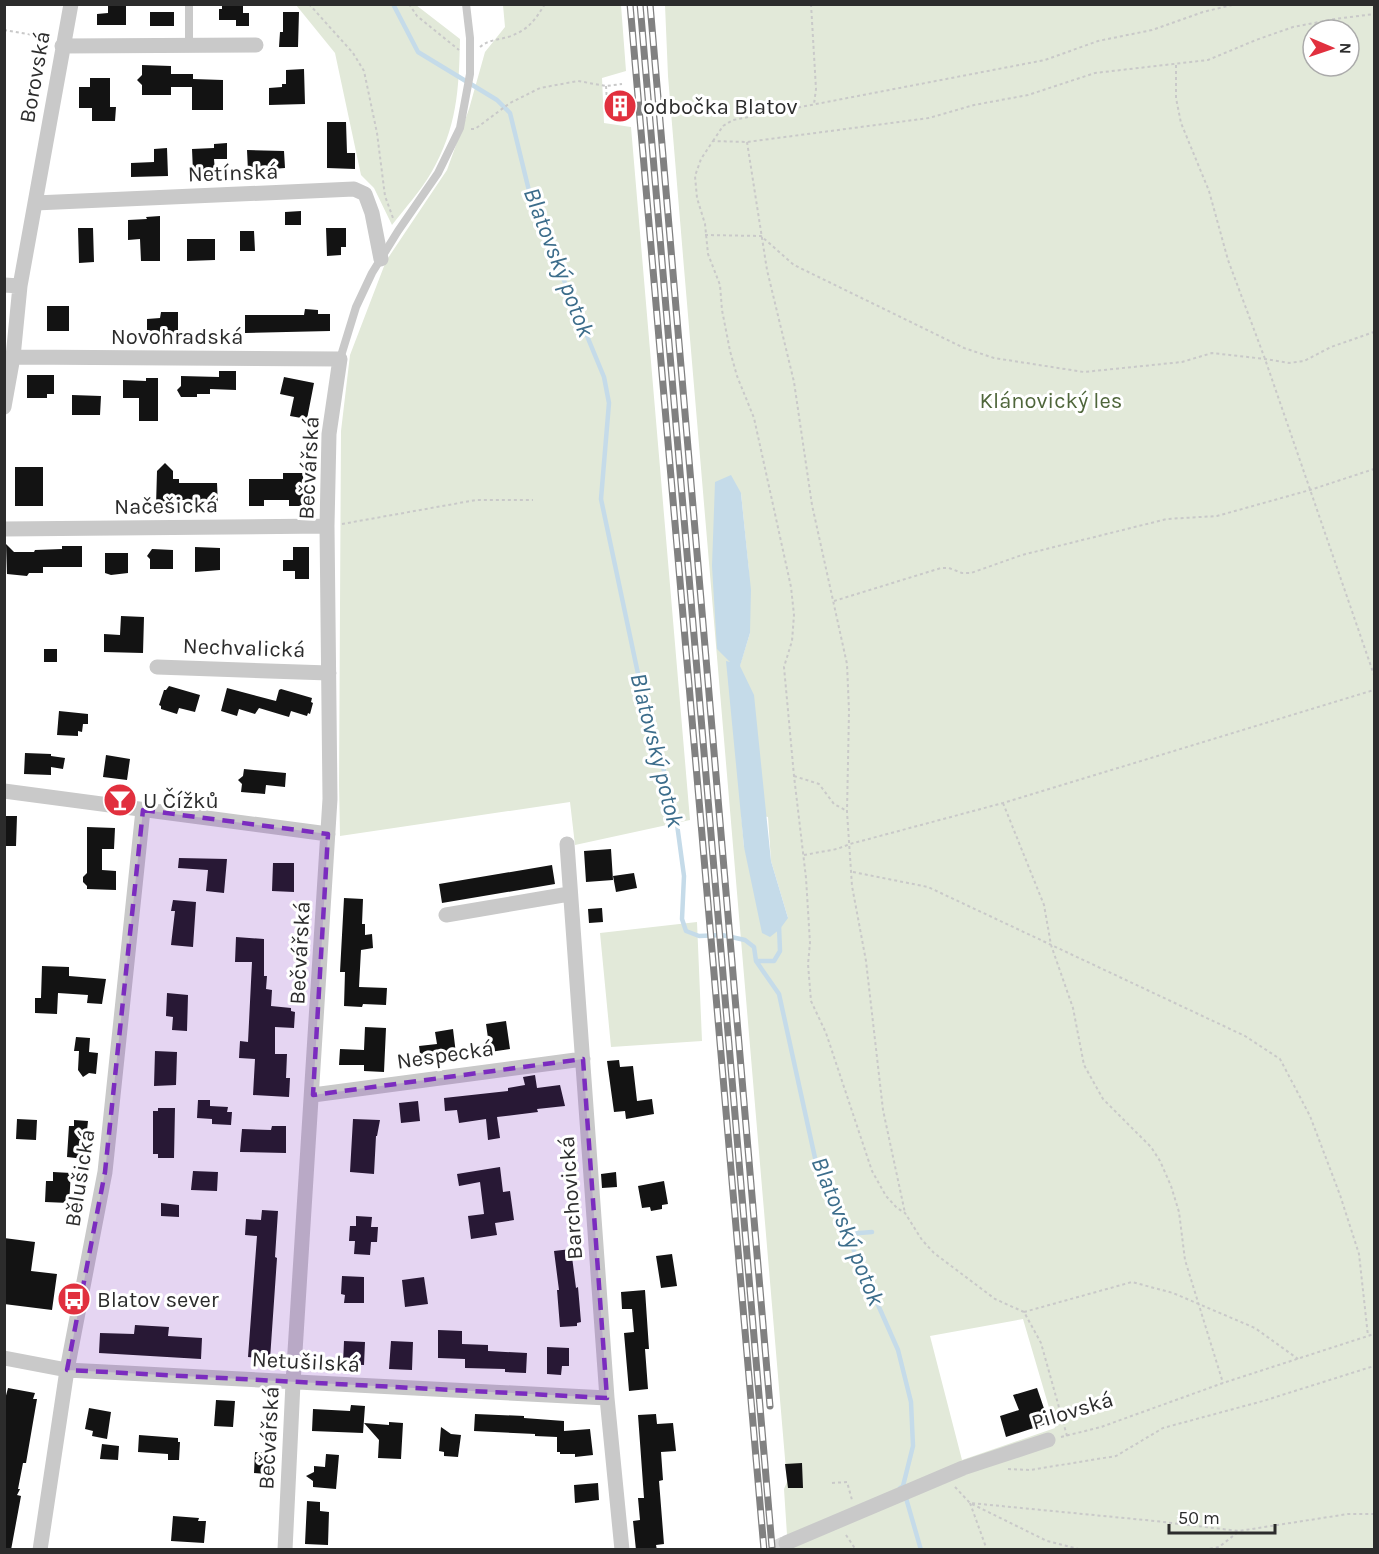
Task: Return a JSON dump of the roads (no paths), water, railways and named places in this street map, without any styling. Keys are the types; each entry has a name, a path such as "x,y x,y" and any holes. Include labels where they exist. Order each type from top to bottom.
{"street":[{"name":"Borovská","path":"4,407 13,357 12,286 35,203 71,4"},
{"path":"62,46 256,45"},
{"name":"Netínská","path":"35,203 354,189 365,194 372,213 381,259"},
{"name":"Novohradská","path":"13,357 340,359"},
{"name":"Bečvářská","path":"285,1550 293,1383 330,799 327,526 329,434 340,359"},
{"name":"Načešická","path":"4,529 327,526"},
{"name":"Nechvalická","path":"157,667 329,673"},
{"path":"4,791 328,834"},
{"name":"Bělušická","path":"40,1550 67,1370 105,1172 143,810"},
{"name":"Barchovická","path":"567,844 607,1398 622,1550"},
{"path":"446,915 569,894"},
{"name":"Nespecká","path":"313,1095 583,1059"},
{"name":"Netušilská","path":"4,1358 67,1370 607,1398"},
{"name":"Pilovská","path":"786,1543 963,1468 1048,1440"}],"lane":[{"path":"189,4 189,45"},
{"path":"340,359 356,307 398,231 438,173 460,128 471,57 466,4"}],"water":[{"path":"731,475 741,493 751,590 750,633 740,666 754,695 771,861 788,918 770,937 762,933 744,847 726,661 730,662 717,649 712,566 715,482"}],"waterway":[{"name":"Blatovský potok","path":"393,4 418,52 497,100 510,113 532,203 604,377 609,403 601,499 648,721 674,802 684,876 682,919 686,931 699,936 722,935 745,940 754,947 756,961 779,994 817,1167 898,1350 911,1402 913,1446 903,1486 900,1488"},
{"path":"756,961 774,961 780,951 779,926"},
{"path":"847,1234 872,1232"},
{"name":"Blatovský potok","path":"906,1498 921,1550"}],"tunnel":[{"path":"771,1550 786,1543"}],"railway":[{"path":"630,4 764,1550"},
{"path":"640,4 772,1547"},
{"path":"650,4 770,1406"}],"place":[{"name":"odbočka Blatov","path":"620,106"},
{"name":"U Čížků","path":"120,800"},
{"name":"Blatov sever","path":"74,1299"}],"park label":[{"name":"Klánovický les","path":"1051,400"}]}
